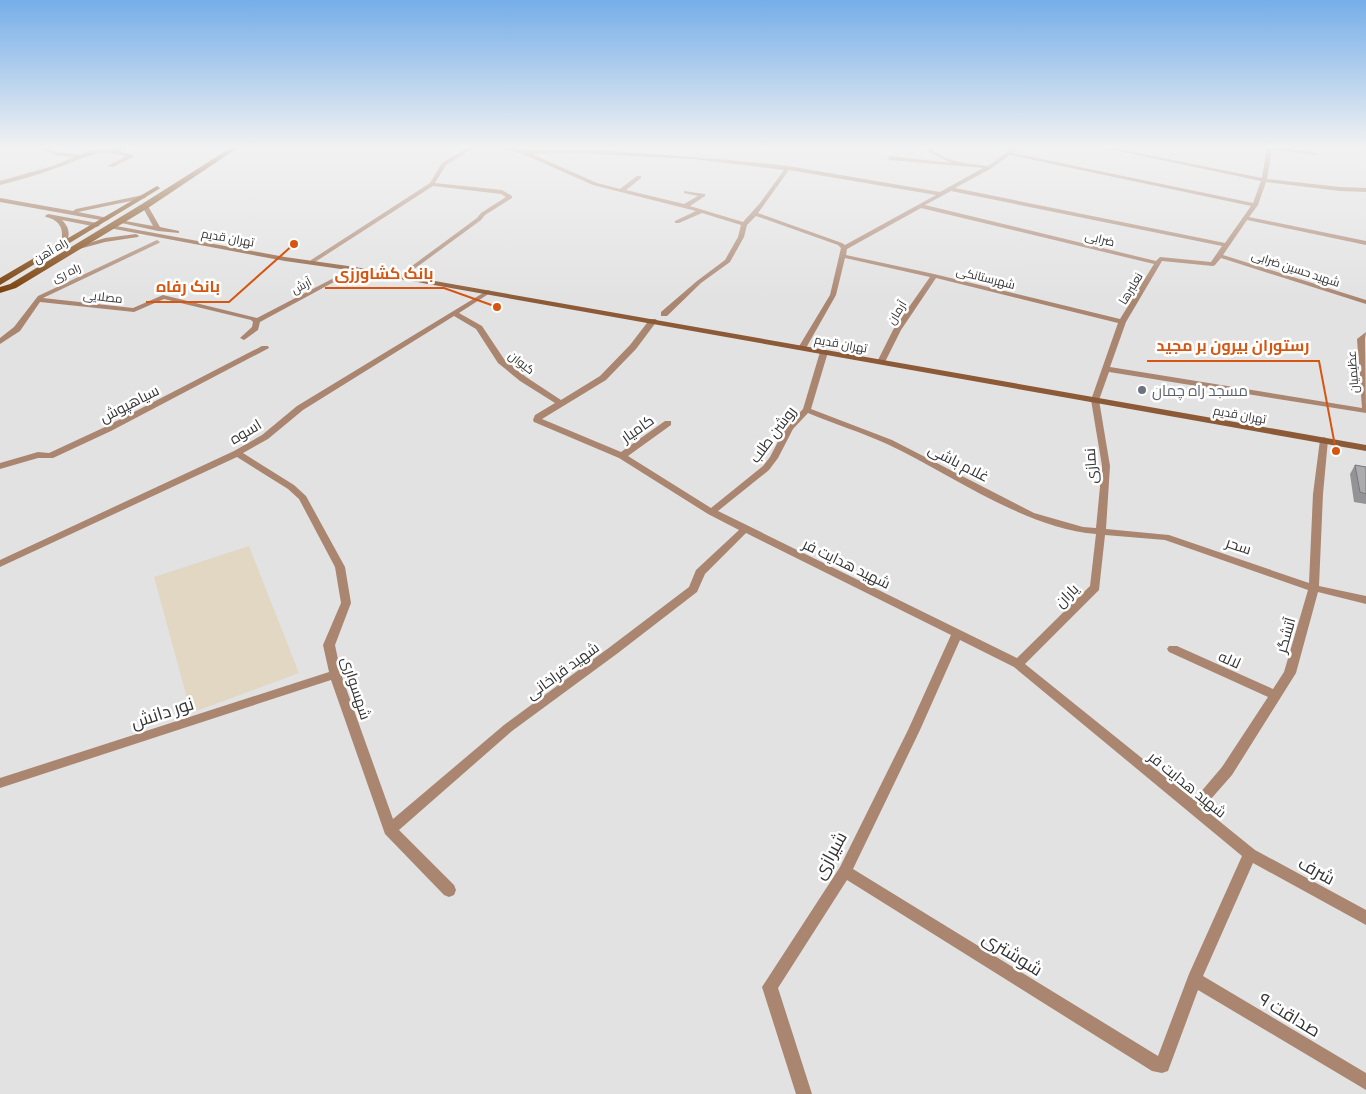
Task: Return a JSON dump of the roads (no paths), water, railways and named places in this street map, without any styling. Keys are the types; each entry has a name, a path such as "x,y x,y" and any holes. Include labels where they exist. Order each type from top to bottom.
{"main road":[{"path":"66,212 138,198"},
{"name":"راه آهن","path":"0,282 141,198"},
{"name":"راه آهن","path":"0,290 13,286 157,198"},
{"path":"0,200 120,222"},
{"path":"79,247 118,237 157,236 145,206"},
{"path":"0,207 111,227"},
{"path":"48,216 57,220 66,228 67,237 64,244"},
{"name":"تهران قدیم","path":"120,222 157,236"},
{"name":"تهران قدیم","path":"111,227 285,258 313,261 1366,448"}],"street":[{"path":"313,261 410,198"},
{"path":"400,277 480,219 483,214 508,198"},
{"path":"654,198 744,224"},
{"path":"686,206 700,198"},
{"path":"664,314 700,282 728,262 741,237 744,224 756,214 766,198"},
{"path":"844,248 933,198"},
{"path":"994,198 1225,245"},
{"path":"1222,198 1255,205"},
{"path":"1218,255 1255,205 1258,198"},
{"name":"ضرابی","path":"920,206 1158,264"},
{"path":"677,222 701,211"},
{"path":"756,214 840,244 844,248"},
{"path":"1245,218 1366,243"},
{"name":"راه ری","path":"0,342 17,329 40,297 157,236"},
{"path":"802,348 833,295 844,248"},
{"name":"نعلبرها","path":"1095,400 1122,322 1160,259 1213,264 1218,255"},
{"name":"شهید حسین ضرابی","path":"1218,255 1366,302"},
{"name":"شهرستانکی","path":"843,256 1122,322"},
{"name":"آرش","path":"257,321 355,269"},
{"name":"آرمان","path":"881,362 897,330 934,276"},
{"name":"اسوه","path":"0,564 237,453 266,437 300,408 488,292"},
{"name":"مصلایی","path":"38,300 134,310 163,297 253,318 257,321"},
{"name":"کیوان","path":"453,314 479,328 501,361 561,403"},
{"path":"244,338 255,328 257,321"},
{"name":"شهید هدایت فر","path":"653,321 633,348 603,378 538,417 537,420 622,456 711,512 1018,664 1250,854"},
{"name":"عظیمیان","path":"1366,334 1361,339 1366,411"},
{"name":"سیاهپوش","path":"0,466 38,455 50,456 116,425 265,348"},
{"name":"روشن طلب","path":"711,512 766,468 774,458 790,428 807,410 824,352"},
{"path":"1106,369 1366,411"},
{"name":"نمازی","path":"1095,400 1106,466 1100,530"},
{"name":"غلام باشی","path":"807,410 890,442 1031,515 1082,530 1100,530"},
{"name":"کامیار","path":"622,456 668,423"},
{"name":"آتشگر","path":"1194,808 1227,771 1290,673 1314,588 1318,494 1324,440"},
{"name":"شهسواری","path":"237,453 291,487 303,498 340,567 346,604 329,645 335,674 390,830 449,890"},
{"name":"شهید قراخانی","path":"390,830 508,728 693,589 700,572 744,529"},
{"name":"سحر","path":"1100,530 1166,536 1314,588 1366,600"},
{"name":"یاران","path":"1018,664 1095,588 1100,530"},
{"name":"شیرازی","path":"804,1094 770,986 845,871 914,730 956,634"},
{"name":"لاله","path":"1173,650 1275,695"},
{"name":"نور دانش","path":"0,784 335,674"},
{"path":"1194,980 1250,854"},
{"name":"شرف","path":"1250,854 1366,918"},
{"name":"شوشتری","path":"845,871 1152,1063 1162,1065 1194,980"},
{"name":"صداقت ۹","path":"1194,980 1366,1082"}],"place":[{"name":"بانک رفاه","path":"294,244"},
{"name":"بانک کشاورزی","path":"497,307"},
{"name":"مسجد راه چمان","path":"1142,390"},
{"name":"رستوران بیرون بر مجید","path":"1336,451"}]}
